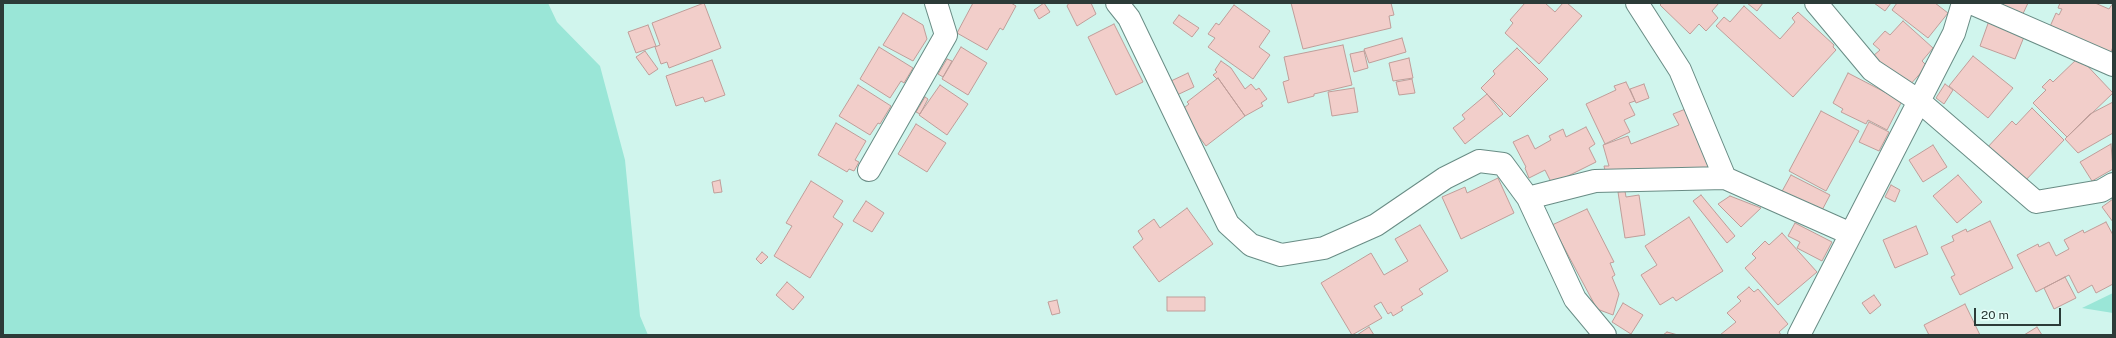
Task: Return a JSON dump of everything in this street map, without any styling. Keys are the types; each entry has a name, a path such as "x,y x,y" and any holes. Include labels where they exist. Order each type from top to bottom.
{"street":[{"path":"869,170 946,35 936,3"},
{"path":"1117,3 1129,18 1228,224 1251,245 1281,255 1324,248 1376,225 1445,178 1479,162 1503,164 1528,198 1574,299 1605,335"},
{"path":"1637,3 1680,70 1725,178"},
{"path":"1816,3 1872,70 1919,101 2036,202 2101,191 2113,184"},
{"path":"1799,335 1954,33 1963,3"},
{"path":"1971,3 2113,65"},
{"path":"1528,198 1595,181 1725,178 1851,234"}],"green space":[{"path":"3,3 548,3 557,22 600,66 625,160 640,316 648,335 3,335"},
{"path":"2113,293 2113,313 2082,308"}],"building":[{"path":"704,3 721,48 669,68 667,62 661,64 655,47 660,45 652,23"},
{"path":"973,3 1011,3 1016,6 1003,30 1000,28 987,50 957,33"},
{"path":"1044,3 1050,12 1039,19 1034,10"},
{"path":"1069,3 1091,3 1096,14 1077,26 1067,6"},
{"path":"1291,3 1391,3 1394,15 1389,16 1391,28 1303,49"},
{"path":"1525,3 1545,3 1555,12 1563,3 1567,3 1582,16 1539,64 1505,33 1513,23 1510,20"},
{"path":"1662,3 1719,3 1712,11 1718,18 1706,31 1699,24 1690,34 1660,5"},
{"path":"1747,3 1763,3 1757,11"},
{"path":"1874,3 1891,3 1885,11"},
{"path":"1897,3 1935,3 1948,13 1928,38 1892,10"},
{"path":"2004,3 2028,3 2020,20 2001,11"},
{"path":"2060,3 2095,3 2109,9 2113,3 2113,47 2108,59 2048,31 2056,13 2059,15 2062,9 2058,8"},
{"path":"1234,5 1270,31 1259,47 1270,55 1253,79 1208,47 1215,38 1208,34 1216,23 1219,25"},
{"path":"1744,6 1780,39 1795,22 1792,18 1798,12 1834,45 1833,47 1836,50 1793,97 1716,26 1724,17 1730,22"},
{"path":"903,13 923,25 927,39 913,61 883,45"},
{"path":"1179,15 1199,28 1192,37 1173,23"},
{"path":"1990,18 2026,32 2015,59 1980,46"},
{"path":"1903,21 1933,48 1922,61 1927,66 1908,87 1873,56 1880,50 1873,44 1885,31 1890,35"},
{"path":"1114,24 1143,82 1116,95 1088,37"},
{"path":"648,25 656,46 636,53 628,32"},
{"path":"1402,38 1406,52 1369,63 1364,49"},
{"path":"1343,45 1352,85 1314,94 1314,96 1288,103 1283,82 1289,80 1284,57"},
{"path":"879,47 913,68 904,83 901,81 890,98 860,79"},
{"path":"961,47 987,63 968,95 942,79"},
{"path":"1517,48 1548,79 1510,117 1481,88 1495,74 1493,71"},
{"path":"645,51 658,69 649,75 636,57"},
{"path":"1364,51 1368,68 1354,72 1350,54"},
{"path":"1973,56 2013,88 1988,118 1949,86"},
{"path":"2079,57 2113,93 2067,137 2033,103 2046,90 2042,87 2050,79 2053,82"},
{"path":"1409,58 1413,78 1393,81 1389,63"},
{"path":"947,59 952,61 943,77 938,74"},
{"path":"712,60 725,95 705,102 703,97 676,106 666,76"},
{"path":"1221,61 1231,68 1245,89 1251,84 1256,90 1259,88 1267,99 1261,103 1263,106 1245,116 1218,78 1217,79 1213,75 1217,72 1215,70"},
{"path":"1188,73 1194,87 1177,95 1171,81"},
{"path":"1848,73 1902,101 1887,130 1868,120 1866,124 1841,112 1843,109 1833,103"},
{"path":"1218,78 1245,116 1206,146 1180,111 1189,104 1187,102"},
{"path":"1412,79 1415,93 1399,95 1396,82"},
{"path":"1626,82 1635,101 1629,103 1635,115 1624,120 1630,132 1605,144 1586,104 1616,90 1614,86"},
{"path":"1644,84 1649,98 1636,103 1630,89"},
{"path":"1945,84 1953,90 1944,104 1936,98"},
{"path":"858,85 891,106 880,124 878,123 870,135 839,116"},
{"path":"940,85 968,104 947,135 919,115"},
{"path":"1354,88 1358,112 1332,116 1328,92"},
{"path":"1487,94 1503,114 1465,144 1453,128 1465,119 1462,115"},
{"path":"925,97 928,99 920,114 916,112"},
{"path":"2113,102 2113,133 2078,153 2065,139 2090,114"},
{"path":"1688,108 1715,179 1607,179 1604,166 1609,166 1603,145 1628,136 1631,144 1679,125 1673,114"},
{"path":"2032,108 2064,140 2023,183 1986,149 2012,121 2016,125"},
{"path":"1821,111 1859,131 1826,191 1789,171"},
{"path":"1869,122 1889,132 1879,151 1859,142"},
{"path":"836,123 866,141 855,160 859,162 854,171 849,169 847,172 818,155"},
{"path":"916,124 946,143 927,172 898,154"},
{"path":"1586,127 1595,144 1589,148 1596,162 1552,184 1545,170 1529,178 1525,168 1526,167 1513,142 1528,135 1535,149 1551,140 1549,136 1563,129 1566,137"},
{"path":"2111,144 2113,169 2092,181 2080,162"},
{"path":"1933,145 1947,167 1923,182 1909,160"},
{"path":"1791,175 1830,195 1819,216 1780,195"},
{"path":"1958,175 1982,202 1957,223 1933,196"},
{"path":"1498,178 1514,213 1461,239 1442,197 1465,187 1467,193"},
{"path":"720,180 722,192 714,193 712,182"},
{"path":"811,181 843,201 833,217 843,224 810,278 774,256 792,226 786,223"},
{"path":"1891,185 1900,190 1895,202 1885,197"},
{"path":"1625,191 1626,197 1639,195 1645,235 1625,238 1618,192"},
{"path":"1701,195 1735,236 1727,243 1693,201"},
{"path":"1730,196 1761,208 1741,227 1718,204"},
{"path":"2113,199 2113,222 2102,207"},
{"path":"866,201 884,213 872,232 853,221"},
{"path":"1187,208 1213,244 1159,282 1133,247 1143,239 1138,231 1154,219 1160,228"},
{"path":"1587,209 1614,262 1610,263 1615,275 1612,277 1619,294 1613,315 1597,309 1552,225"},
{"path":"1689,217 1723,271 1676,301 1673,297 1660,305 1641,275 1657,265 1645,246"},
{"path":"1990,221 2013,268 1960,295 1951,277 1955,275 1941,247 1954,241 1952,236 1966,229 1967,232"},
{"path":"2106,222 2113,235 2113,284 2096,293 2092,285 2078,293 2069,275 2036,292 2017,255 2038,244 2039,247 2049,242 2056,256 2069,249 2064,240 2083,230 2084,233"},
{"path":"1795,223 1832,242 1822,261 1797,248 1800,242 1788,236"},
{"path":"1420,225 1448,271 1419,289 1423,294 1401,307 1403,310 1393,316 1391,312 1388,314 1381,302 1374,306 1382,318 1352,335 1321,283 1371,253 1384,275 1408,261 1395,239"},
{"path":"1916,226 1928,254 1895,268 1883,240"},
{"path":"1782,233 1817,272 1778,305 1745,268 1756,258 1752,254 1765,241 1769,245"},
{"path":"762,252 768,257 761,264 756,259"},
{"path":"2065,277 2076,298 2054,309 2044,288"},
{"path":"787,282 804,297 793,310 776,295"},
{"path":"1749,287 1754,292 1758,289 1788,324 1779,332 1781,335 1720,335 1736,322 1727,313 1741,301 1737,297"},
{"path":"1874,295 1881,305 1870,314 1862,303"},
{"path":"1167,297 1205,297 1205,311 1167,311"},
{"path":"1057,300 1060,313 1052,315 1048,302"},
{"path":"1623,303 1643,315 1631,334 1612,322"},
{"path":"1965,304 1980,335 1929,335 1924,325"},
{"path":"1369,327 1374,335 1357,335"},
{"path":"2037,327 2042,335 2024,335"},
{"path":"1667,332 1678,335 1663,335"}]}
